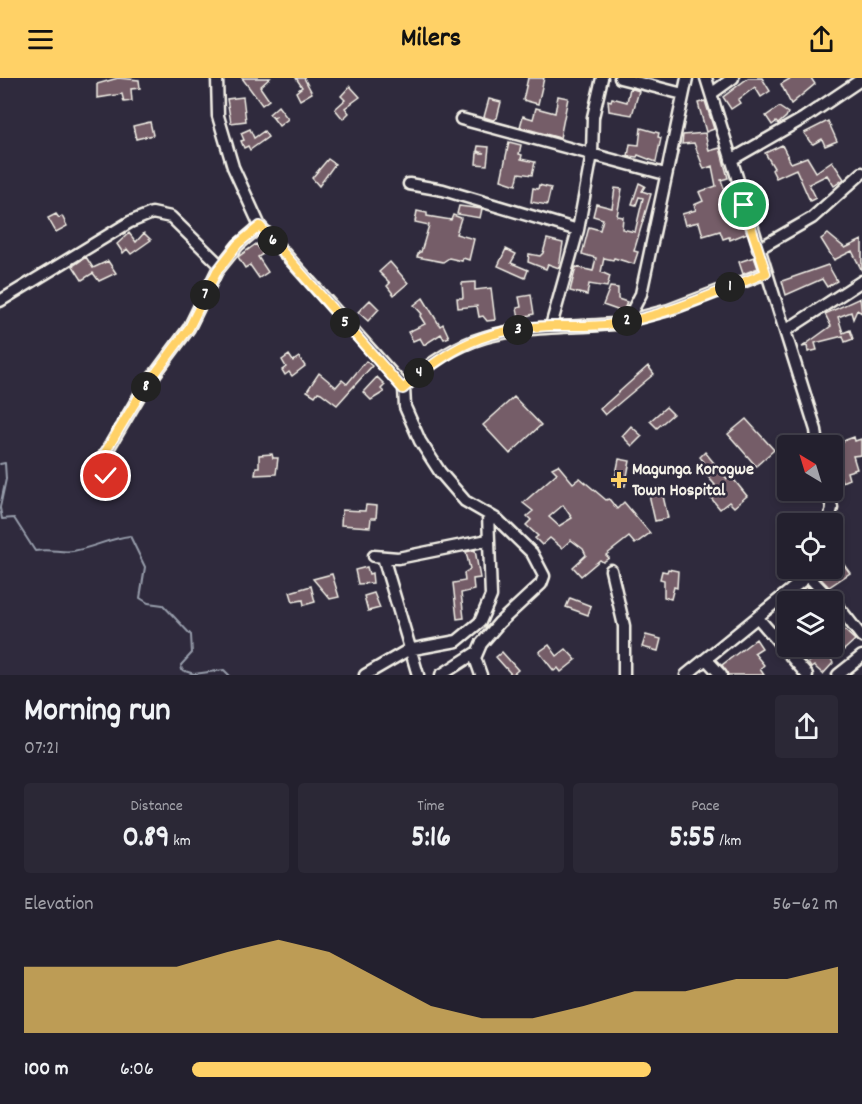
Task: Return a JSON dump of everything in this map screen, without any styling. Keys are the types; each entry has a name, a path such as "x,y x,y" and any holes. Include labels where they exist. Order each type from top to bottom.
{"street":[{"path":"217,78 218,116 233,167 260,226 404,387 405,407 420,441 440,472 465,501 498,520 532,553 544,576 541,584 499,623 477,652 475,658 480,674"},
{"path":"551,326 578,230 592,154 593,117 602,78"},
{"path":"620,78 683,94"},
{"path":"627,321 641,294 687,78"},
{"path":"706,78 815,435"},
{"path":"711,94 733,78"},
{"path":"730,160 796,123 862,79"},
{"path":"461,119 665,174"},
{"path":"758,249 812,218 862,173"},
{"path":"409,184 443,190 578,230"},
{"path":"0,301 130,222 152,213 171,217 221,266"},
{"path":"106,476 100,461 141,393 189,328 221,266 238,244 260,226"},
{"path":"404,387 431,363 484,336 551,326 580,327 627,321 669,310 766,273"},
{"path":"785,332 862,281"},
{"path":"365,675 411,650 457,640 480,622 491,596 488,514"},
{"path":"418,675 379,556 398,558 488,540"},
{"path":"611,570 624,626 624,675"},
{"path":"686,675 759,618 801,579"},
{"path":"815,579 862,637"},
{"path":"759,618 807,675"},
{"path":"441,675 477,652"},
{"path":"838,675 862,656"},
{"path":"706,659 721,675"}],"building":[{"path":"118,78 139,80 140,88 131,89 132,101 124,102 122,94 97,98 97,84"},
{"path":"242,78 270,78 260,87 269,100 262,105"},
{"path":"296,78 304,78 312,93 300,100 296,92 302,87"},
{"path":"528,78 544,78 538,104 523,100"},
{"path":"748,78 762,78 770,91 761,97 755,87 738,100 740,103 731,109 723,97"},
{"path":"791,78 811,78 815,84 791,104 781,84"},
{"path":"350,86 360,97 345,108 349,113 343,119 335,109 345,100 341,96"},
{"path":"630,88 639,91 632,115 609,111 608,100 611,101 612,98 627,102"},
{"path":"558,96 568,98 560,138 520,127 523,116 533,119 536,108 555,113"},
{"path":"243,97 246,121 231,123 227,99"},
{"path":"489,99 501,102 497,118 493,120 484,117"},
{"path":"705,101 714,129 706,132 698,103"},
{"path":"278,106 288,119 279,126 273,118 277,116 272,117 269,114"},
{"path":"779,107 788,113 778,124 776,122 772,125 766,116"},
{"path":"828,121 837,141 825,146 822,139 813,144 810,142 804,133"},
{"path":"150,122 153,135 136,139 133,126"},
{"path":"641,128 659,133 658,137 661,138 656,162 638,155 637,157 628,156 630,144 639,145"},
{"path":"250,129 254,138 264,131 268,137 250,150 248,146 244,148 241,133"},
{"path":"705,133 709,151 720,148 728,178 721,180 729,201 735,198 747,233 730,240 729,237 723,239 720,231 703,236 699,222 685,225 682,214 696,210 694,205 703,201 699,192 716,186 712,166 704,169 694,143 682,144 683,135"},
{"path":"509,142 521,145 519,154 522,155 521,159 535,162 532,175 519,173 516,185 501,180"},
{"path":"782,145 791,163 807,157 816,172 832,161 844,179 834,186 827,175 809,184 816,198 810,201 796,169 776,178 772,170 774,168 765,153"},
{"path":"478,146 489,147 487,165 476,164 477,153 484,153 477,151"},
{"path":"328,159 335,164 319,186 312,178"},
{"path":"639,183 645,186 642,191 651,194 634,251 638,252 634,264 614,258 613,260 604,258 601,272 610,276 607,287 589,284 587,295 570,291 576,267 593,271 596,258 582,254 589,227 600,230 603,219 593,216 596,204 612,208 615,188 622,189 617,216 623,217 622,229 635,232 643,198 639,197 636,205 632,204"},
{"path":"539,185 551,188 547,205 531,202 533,188 538,189"},
{"path":"459,206 482,209 480,218 457,214"},
{"path":"417,211 427,213 427,216 451,220 453,215 461,218 456,234 474,239 469,260 449,258 443,262 417,257 421,252 429,225 415,222"},
{"path":"56,214 59,218 62,216 67,226 56,232 48,218"},
{"path":"129,233 136,242 144,233 151,240 131,254 127,249 123,253 117,244"},
{"path":"828,234 845,248 862,240 862,271 852,251 834,260 821,239"},
{"path":"547,239 563,243 559,268 548,264 546,269 528,262 529,254 540,256 543,253"},
{"path":"256,244 263,254 258,257 268,272 259,278 250,265 245,268 238,257"},
{"path":"506,249 516,254 511,263 528,270 525,278 498,266"},
{"path":"86,257 93,268 108,261 116,273 99,281 93,273 82,280 73,266"},
{"path":"754,257 758,268 743,274 739,262"},
{"path":"390,262 408,283 394,295 387,286 390,283 379,272"},
{"path":"828,265 837,281 827,287 822,279 786,295 782,281"},
{"path":"475,282 475,290 491,288 495,320 487,321 483,316 479,317 477,306 458,308 457,298 463,298 462,283"},
{"path":"610,287 618,288 618,299 627,302 623,312 603,305"},
{"path":"531,295 534,314 519,318 517,308 521,307 519,297"},
{"path":"423,298 440,326 443,324 449,337 444,339 441,334 424,345 420,338 413,341 408,332 425,324 420,316 422,314 414,305"},
{"path":"860,298 862,313 857,310 853,319 851,312 838,317 843,333 850,330 853,339 845,342 843,336 815,343 817,350 808,352 807,346 802,347 831,326 825,314"},
{"path":"370,300 379,309 368,321 358,312"},
{"path":"289,355 293,361 299,357 305,366 292,376 289,372 285,375 282,370 286,367 282,360"},
{"path":"366,361 372,366 337,405 321,393 318,392 315,396 307,391 319,373 336,387 342,380 347,384"},
{"path":"648,366 654,374 605,415 600,409"},
{"path":"377,377 385,385 381,389 384,392 371,400 363,392"},
{"path":"514,397 541,425 510,454 483,425"},
{"path":"666,407 673,414 657,428 650,421"},
{"path":"746,419 774,450 756,466 728,434"},
{"path":"631,426 642,436 632,446 622,436"},
{"path":"854,437 855,441 861,439 861,455 853,456 857,469 847,472 849,479 843,482 843,441"},
{"path":"705,452 727,479 731,476 747,496 734,507 729,502 720,509 706,492 715,485 699,466 704,462 700,457"},
{"path":"272,454 273,458 278,458 276,474 255,475 256,467 259,467 259,455"},
{"path":"619,459 630,461 625,486 614,484"},
{"path":"558,465 573,483 580,478 606,500 609,499 617,509 624,502 650,533 635,544 629,537 606,555 609,558 603,562 600,560 581,576 573,567 586,555 583,549 571,540 562,548 550,538 542,545 535,538 538,536 526,525 531,520 527,516 533,511 523,503 557,473 552,468","holes":["563,505 572,518 559,526 549,517"]},
{"path":"661,487 668,518 655,521 648,490"},
{"path":"366,505 377,506 376,518 371,518 370,527 341,525 342,510 365,511"},
{"path":"475,550 480,578 473,579 474,590 461,593 464,618 457,619 453,583 465,581 464,573 470,569 466,552"},
{"path":"843,563 850,573 843,578"},
{"path":"367,567 369,574 372,573 373,583 358,584 355,570"},
{"path":"668,569 678,571 677,588 674,587 671,599 664,597 664,580 660,579 662,571 667,572"},
{"path":"332,574 339,597 330,599 313,579"},
{"path":"821,579 841,579 829,587"},
{"path":"311,586 315,602 304,605 303,600 293,602 290,592"},
{"path":"807,586 811,591 801,591"},
{"path":"374,593 380,608 368,611 364,596"},
{"path":"570,598 591,606 588,615 566,607"},
{"path":"843,629 855,640 843,649"},
{"path":"646,635 661,639 658,651 642,647"},
{"path":"756,639 762,648 754,653 764,665 760,669 764,675 728,675 722,665"},
{"path":"549,645 557,656 566,649 576,660 561,672 558,668 554,671 539,652"},
{"path":"502,652 518,670 512,675 496,657"},
{"path":"816,657 830,657 833,663 823,674 814,666 811,668 808,663"}],"waterway":[{"path":"0,464 5,463 6,479 0,507"},
{"path":"0,508 2,519 14,518 35,551 73,551 130,536 145,567 140,598 148,603 163,605 191,635 192,653 181,665 182,670 194,674 224,670 229,675"}],"place":[{"name":"Magunga Korogwe Town Hospital","path":"619,480"}],"route":[{"path":"106,476 100,461 141,393 189,328 217,271 238,244 260,226 403,389 431,363 484,336 529,328 615,324 669,310 766,273 744,205"}]}
